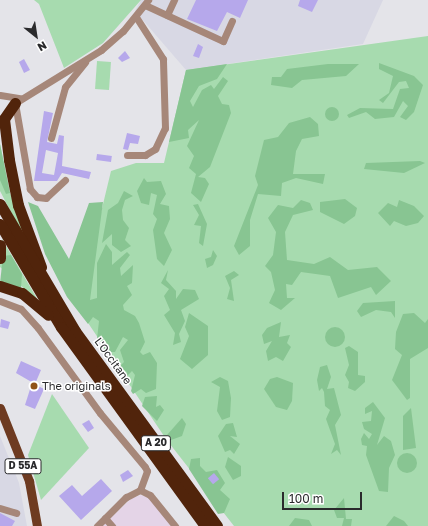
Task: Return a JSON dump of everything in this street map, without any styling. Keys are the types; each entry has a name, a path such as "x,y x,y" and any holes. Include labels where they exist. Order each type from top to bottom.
{"highway":[{"path":"15,103 4,119 9,160 27,231 56,300"},
{"name":"L'Occitane","path":"0,204 56,300 217,526"},
{"name":"L'Occitane","path":"0,224 61,327 205,526"},
{"path":"0,245 0,258"},
{"path":"0,286 31,298 61,327"}],"main road":[{"name":"D 55A","path":"0,408 29,481 37,526"}],"street":[{"path":"167,15 174,0"},
{"path":"65,180 46,198 37,197 30,189 15,103 85,61 136,17 146,2 167,15 223,41 232,21"},
{"path":"127,155 145,155 155,149 166,128 163,58 136,17"},
{"path":"51,138 65,87 85,61"},
{"path":"0,96 14,99 30,95"},
{"path":"0,301 21,309 38,328 100,413 145,466 140,490"},
{"path":"97,526 126,497 140,490"},
{"path":"140,490 150,495 175,526"},
{"path":"0,508 16,513"},
{"path":"105,518 112,526"}],"shaded area":[{"path":"141,0 383,0 363,44 186,70 135,11"},
{"path":"0,436 19,483 27,526 0,526"},
{"path":"141,495 149,498 171,526 102,526 132,498"}],"green space":[{"path":"34,0 141,0 103,43 64,68 39,4"},
{"path":"428,36 428,526 234,526 166,439 78,308 111,171 136,163 164,163 186,70"},
{"path":"97,61 111,62 109,90 95,89"},
{"path":"379,63 414,76 423,85 414,112 406,120 400,117 408,106 403,101 394,117 375,119 366,112 349,118 347,115 360,108 393,109 400,89 409,88 406,81 399,82 383,103 379,100 389,93 393,76 379,69"},
{"path":"227,64 217,79 199,86 190,101 193,107 202,90 211,85 214,89 223,77 228,81 218,96 222,104 229,105 231,113 210,167 198,177 205,178 209,184 201,202 191,193 196,174 189,168 194,156 187,146 199,120 188,130 189,138 169,142 186,70"},
{"path":"328,64 359,64 346,76 302,80 292,88 271,85 272,77 281,77 287,69"},
{"path":"332,107 337,109 339,114 337,119 332,121 327,119 325,114 327,109"},
{"path":"310,117 318,124 319,136 302,139 296,151 293,174 325,174 323,184 296,178 282,183 281,196 258,194 250,220 250,246 239,255 234,246 258,185 255,176 264,140 278,137 289,123"},
{"path":"0,144 10,193 31,250 0,191"},
{"path":"0,144 10,193 6,194 0,180"},
{"path":"420,161 425,163 404,173 364,169 366,163"},
{"path":"144,178 147,182 161,181 166,194 160,204 169,206 170,219 164,233 172,250 164,266 157,259 153,230 157,219 153,214 157,195 151,193 149,205 141,203 137,191"},
{"path":"124,191 133,196 125,200 122,210 123,220 129,228 125,240 131,246 121,252 112,245 112,234 102,243 108,210 118,203"},
{"path":"345,199 357,208 355,216 344,224 320,212 320,202"},
{"path":"301,200 310,203 313,210 293,215 285,232 287,260 314,264 330,257 348,270 377,267 391,281 376,295 371,287 338,298 330,276 301,272 292,285 286,284 287,298 295,298 281,310 269,303 275,290 271,272 265,266 273,255 276,232 268,218 278,205 293,208"},
{"path":"399,200 414,206 424,216 418,223 406,226 394,221 390,226 378,213 388,203 397,207"},
{"path":"28,202 38,206 69,259 89,203 103,202 90,300 97,298 97,263 106,244 112,252 112,265 127,252 130,255 120,268 121,276 133,265 132,283 127,286 132,295 123,305 124,310 135,316 139,323 145,342 140,352 143,355 150,352 157,363 156,389 146,393 141,389 133,394 131,391 135,375 132,371 126,377 127,372 118,368 124,362 120,350 128,340 123,337 115,352 105,352 102,340 97,339 99,321 93,317 88,324 67,297 45,254"},
{"path":"198,204 207,224 203,246 199,243 201,226 194,225 199,215 193,205"},
{"path":"2,239 39,302 0,267"},
{"path":"213,250 217,256 213,265 207,268 205,259 211,257"},
{"path":"11,255 22,274 21,288 0,283 3,256"},
{"path":"168,270 166,280 176,291 176,299 183,289 195,290 199,299 181,310 185,321 179,334 181,342 173,345 175,333 164,315 170,310 164,296 169,289 161,283"},
{"path":"234,271 239,275 231,280 234,301 227,299 230,288 225,276"},
{"path":"395,301 395,318 391,312 376,310 361,317 357,311 363,303"},
{"path":"189,313 208,326 208,355 192,369 180,359 189,336 185,327"},
{"path":"414,313 425,323 428,319 428,348 410,359 410,398 407,400 392,380 402,355 395,349 396,332 403,314"},
{"path":"281,322 279,337 290,335 287,343 291,347 283,361 276,357 268,361 266,351 272,341 264,344 262,335 267,328"},
{"path":"335,327 342,330 345,337 342,344 335,347 328,344 325,337 328,330"},
{"path":"349,346 358,352 358,375 365,376 365,382 355,391 348,388 349,382 345,375 349,365 345,348"},
{"path":"327,365 331,377 327,389 334,388 341,415 335,425 341,455 337,450 331,454 335,444 326,419 330,410 325,406 324,392 322,388 319,391 317,380 320,367"},
{"path":"220,377 228,381 231,398 230,417 222,420 217,411 220,387 211,382"},
{"path":"277,377 293,383 292,401 287,410 276,407 264,389 270,379"},
{"path":"52,394 89,448 41,500 28,455"},
{"path":"157,396 156,407 160,405 164,410 157,421 142,406 145,397"},
{"path":"373,402 385,418 377,445 384,436 391,441 395,455 389,468 388,492 379,491 366,455 367,446 362,445 361,439 364,433 369,439 372,434 364,429 362,422 371,421 372,411 365,414 365,408"},
{"path":"411,408 416,448 403,450 403,416"},
{"path":"182,418 186,424 182,436 171,440 167,435"},
{"path":"233,423 237,437 230,436 240,444 234,454 230,450 225,452 218,436 226,424"},
{"path":"407,453 414,456 417,463 414,470 407,473 400,470 397,463 400,456"},
{"path":"228,457 241,466 241,476 233,480 225,467"},
{"path":"200,458 200,466 206,472 217,470 225,483 220,490 230,499 224,513 218,514 189,469 191,459"},
{"path":"344,498 346,519 352,519 351,526 342,526 344,518 337,518 334,510"},
{"path":"394,516 404,521 408,526 386,526"},
{"path":"295,518 309,520 312,526 289,526"}],"building":[{"path":"196,0 248,0 240,18 227,12 217,31 187,19"},
{"path":"300,0 318,0 312,12 298,6"},
{"path":"198,44 203,47 199,58 193,56"},
{"path":"125,51 130,58 122,62 118,58"},
{"path":"24,59 30,70 24,73 19,62"},
{"path":"44,111 53,113 47,142 57,144 59,135 64,136 62,166 91,172 89,179 62,173 57,181 34,181","holes":["46,150 58,153 54,175 42,173"]},
{"path":"127,133 140,136 138,144 130,143 128,150 123,149"},
{"path":"97,154 112,156 111,162 96,160"},
{"path":"1,319 10,322 8,329 0,327"},
{"path":"21,361 41,370 35,384 16,373"},
{"path":"32,383 44,389 35,409 25,405"},
{"path":"89,420 94,428 88,432 82,424"},
{"path":"128,470 133,476 123,482 120,475"},
{"path":"214,473 219,479 213,484 208,478"},
{"path":"101,479 112,491 81,520 59,496 72,485 82,496"},
{"path":"0,513 15,521 12,526 0,526"}],"place":[{"name":"The originals","path":"34,386"}]}
